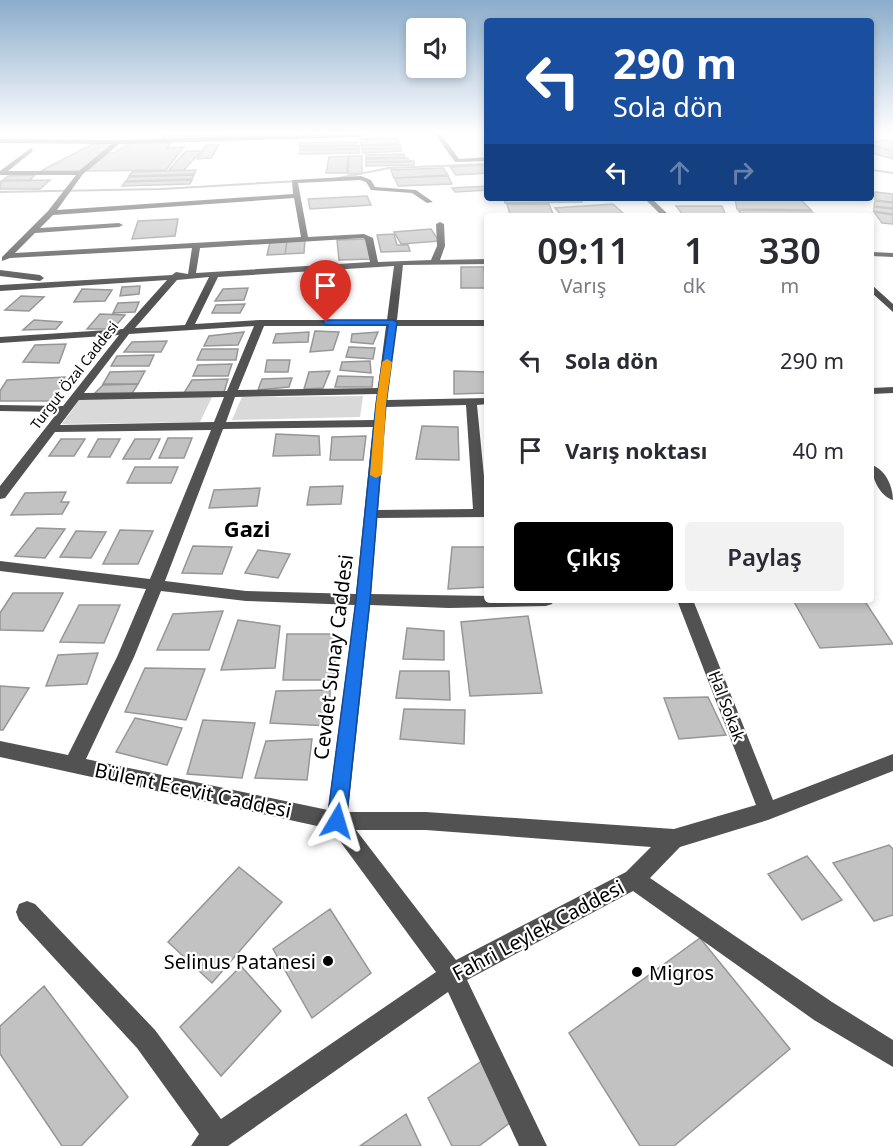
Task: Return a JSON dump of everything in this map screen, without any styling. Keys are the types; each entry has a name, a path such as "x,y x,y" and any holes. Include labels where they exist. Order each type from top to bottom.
{"street":[{"path":"0,262 51,213 64,198 69,187"},
{"path":"294,187 305,239"},
{"path":"371,187 414,191 429,202"},
{"path":"51,213 297,196"},
{"path":"650,201 663,213"},
{"path":"435,261 441,246 440,224"},
{"path":"33,231 118,225"},
{"path":"8,256 305,239 369,238 374,264"},
{"path":"192,274 196,246"},
{"path":"874,254 893,255"},
{"path":"0,288 192,274 435,261 484,261"},
{"name":"Cevdet Sunay Caddesi","path":"337,821 363,600 382,398 399,263"},
{"path":"0,273 73,283"},
{"path":"189,327 216,273"},
{"name":"Turgut Özal Caddesi","path":"0,495 128,331 176,275"},
{"path":"874,290 893,309"},
{"path":"73,765 106,703 260,323"},
{"path":"0,340 260,323 484,323"},
{"path":"874,391 893,390"},
{"path":"76,397 230,393 484,401"},
{"path":"372,514 484,513 471,402"},
{"path":"0,408 66,409"},
{"path":"50,429 381,423"},
{"path":"874,472 893,496"},
{"path":"0,567 246,596 484,601"},
{"name":"Hal Sokak","path":"687,603 768,811"},
{"name":"Bülent Ecevit Caddesi","path":"0,749 337,821 426,821 674,839"},
{"name":"Fahri Leylek Caddesi","path":"211,1142 452,975 634,879 674,839 768,811 893,762"},
{"path":"337,821 452,975 533,1146"},
{"path":"634,879 823,1011 893,1054"},
{"path":"27,912 146,1040 175,1076 211,1142"}],"shaded area":[{"path":"213,395 200,422 62,424 80,399"},
{"path":"363,396 360,417 232,420 242,397"}],"building":[{"path":"0,187 42,187 40,189"},
{"path":"484,187 484,190 455,192 452,188"},
{"path":"875,192 893,194 893,202 875,200"},
{"path":"367,196 371,205 310,209 308,199"},
{"path":"505,201 582,202 505,203"},
{"path":"735,201 802,201 811,210 737,209"},
{"path":"875,201 893,203 893,208 874,206"},
{"path":"507,204 549,204 553,213 510,213"},
{"path":"613,204 623,213 559,213 555,208"},
{"path":"676,206 722,206 725,213 682,213"},
{"path":"874,207 893,209 893,214 874,211"},
{"path":"738,210 811,211 813,213 740,213"},
{"path":"874,212 893,215 893,224 882,223"},
{"path":"178,219 175,236 132,239 138,221"},
{"path":"431,229 439,241 401,244 394,232"},
{"path":"394,234 397,245 408,245 410,251 381,252 377,235"},
{"path":"365,239 372,259 339,260 337,240"},
{"path":"305,240 304,253 285,254 287,241"},
{"path":"287,241 285,254 267,255 270,242"},
{"path":"461,267 484,267 484,288 461,288"},
{"path":"140,286 139,294 120,296 122,287"},
{"path":"248,288 244,300 215,301 223,289"},
{"path":"82,289 112,290 105,301 74,302"},
{"path":"21,296 44,297 29,311 5,310"},
{"path":"139,302 135,312 113,313 118,303"},
{"path":"245,304 240,313 212,313 216,305"},
{"path":"100,314 125,315 113,329 87,329"},
{"path":"34,320 62,322 56,329 23,330"},
{"path":"315,331 339,332 333,350 310,352"},
{"path":"244,332 238,345 204,346 209,336"},
{"path":"309,332 308,342 273,343 276,334"},
{"path":"378,332 373,344 351,342 352,334"},
{"path":"167,341 161,352 124,352 132,342"},
{"path":"66,344 59,363 23,362 35,345"},
{"path":"349,347 375,348 373,359 346,357"},
{"path":"202,349 238,349 236,360 197,360"},
{"path":"154,355 149,366 111,366 117,356"},
{"path":"267,360 290,360 288,372 265,372"},
{"path":"370,361 371,373 340,370 342,362"},
{"path":"232,364 228,376 193,376 198,365"},
{"path":"145,371 138,384 103,384 110,372"},
{"path":"330,371 323,388 304,389 309,372"},
{"path":"454,371 484,372 484,393 454,394"},
{"path":"338,376 373,377 372,387 335,387"},
{"path":"65,377 53,401 0,401 0,391 7,380"},
{"path":"292,378 289,387 258,390 262,379"},
{"path":"228,379 224,392 184,393 192,380"},
{"path":"138,384 131,395 93,395 103,385"},
{"path":"422,426 458,427 459,460 416,459"},
{"path":"276,434 319,436 320,455 273,456"},
{"path":"366,436 363,460 330,460 332,437"},
{"path":"168,438 192,438 184,458 159,458"},
{"path":"61,439 85,439 74,456 49,456"},
{"path":"98,439 120,439 110,457 88,457"},
{"path":"135,439 160,439 150,459 123,459"},
{"path":"135,467 178,467 171,483 127,483"},
{"path":"343,486 341,504 307,505 310,487"},
{"path":"260,488 257,506 209,508 214,490"},
{"path":"66,492 61,502 69,502 62,514 11,515 25,493"},
{"path":"37,528 65,529 45,558 15,556"},
{"path":"120,530 153,531 138,564 103,564"},
{"path":"76,531 106,532 91,558 60,557"},
{"path":"193,546 232,547 222,574 182,573"},
{"path":"452,547 484,547 484,587 448,589"},
{"path":"258,550 290,554 278,578 245,573"},
{"path":"13,593 63,593 43,631 0,630 0,613"},
{"path":"795,603 866,603 893,644 820,648"},
{"path":"79,605 120,605 104,643 60,642"},
{"path":"223,611 209,650 157,650 173,614"},
{"path":"528,616 542,693 470,696 461,622"},
{"path":"238,620 280,626 275,668 221,670"},
{"path":"407,628 444,631 444,660 403,659"},
{"path":"287,634 337,634 334,680 283,680"},
{"path":"98,653 87,684 46,686 58,655"},
{"path":"145,668 205,669 186,720 125,712"},
{"path":"400,671 449,671 450,700 396,698"},
{"path":"0,686 29,688 3,730 0,730"},
{"path":"330,690 330,726 270,723 276,691"},
{"path":"708,697 726,735 679,739 664,698"},
{"path":"404,709 465,710 464,744 400,739"},
{"path":"135,718 182,728 167,765 116,752"},
{"path":"203,720 255,723 242,778 187,774"},
{"path":"312,739 307,780 255,778 266,741"},
{"path":"889,845 893,849 893,915 874,921 833,863"},
{"path":"807,856 842,900 802,920 768,874"},
{"path":"239,867 282,902 212,983 168,942"},
{"path":"330,909 371,973 312,1018 273,949"},
{"path":"700,938 790,1049 674,1146 640,1146 569,1033"},
{"path":"241,966 281,1011 221,1076 180,1027"},
{"path":"44,986 128,1097 81,1146 62,1146 0,1054 0,1026"},
{"path":"483,1060 515,1119 479,1146 452,1146 428,1098"},
{"path":"406,1114 421,1146 360,1146"}],"waterway":[{"path":"0,192 187,187"}],"slow traffic":[{"path":"376,475 381,404 387,362"}],"place":[{"name":"Selinus Patanesi","path":"328,961"},
{"name":"Migros","path":"637,972"}],"district":[{"name":"Gazi","path":"247,528"}],"route":[{"path":"326,322 393,322 381,404 363,600 337,821"}]}
